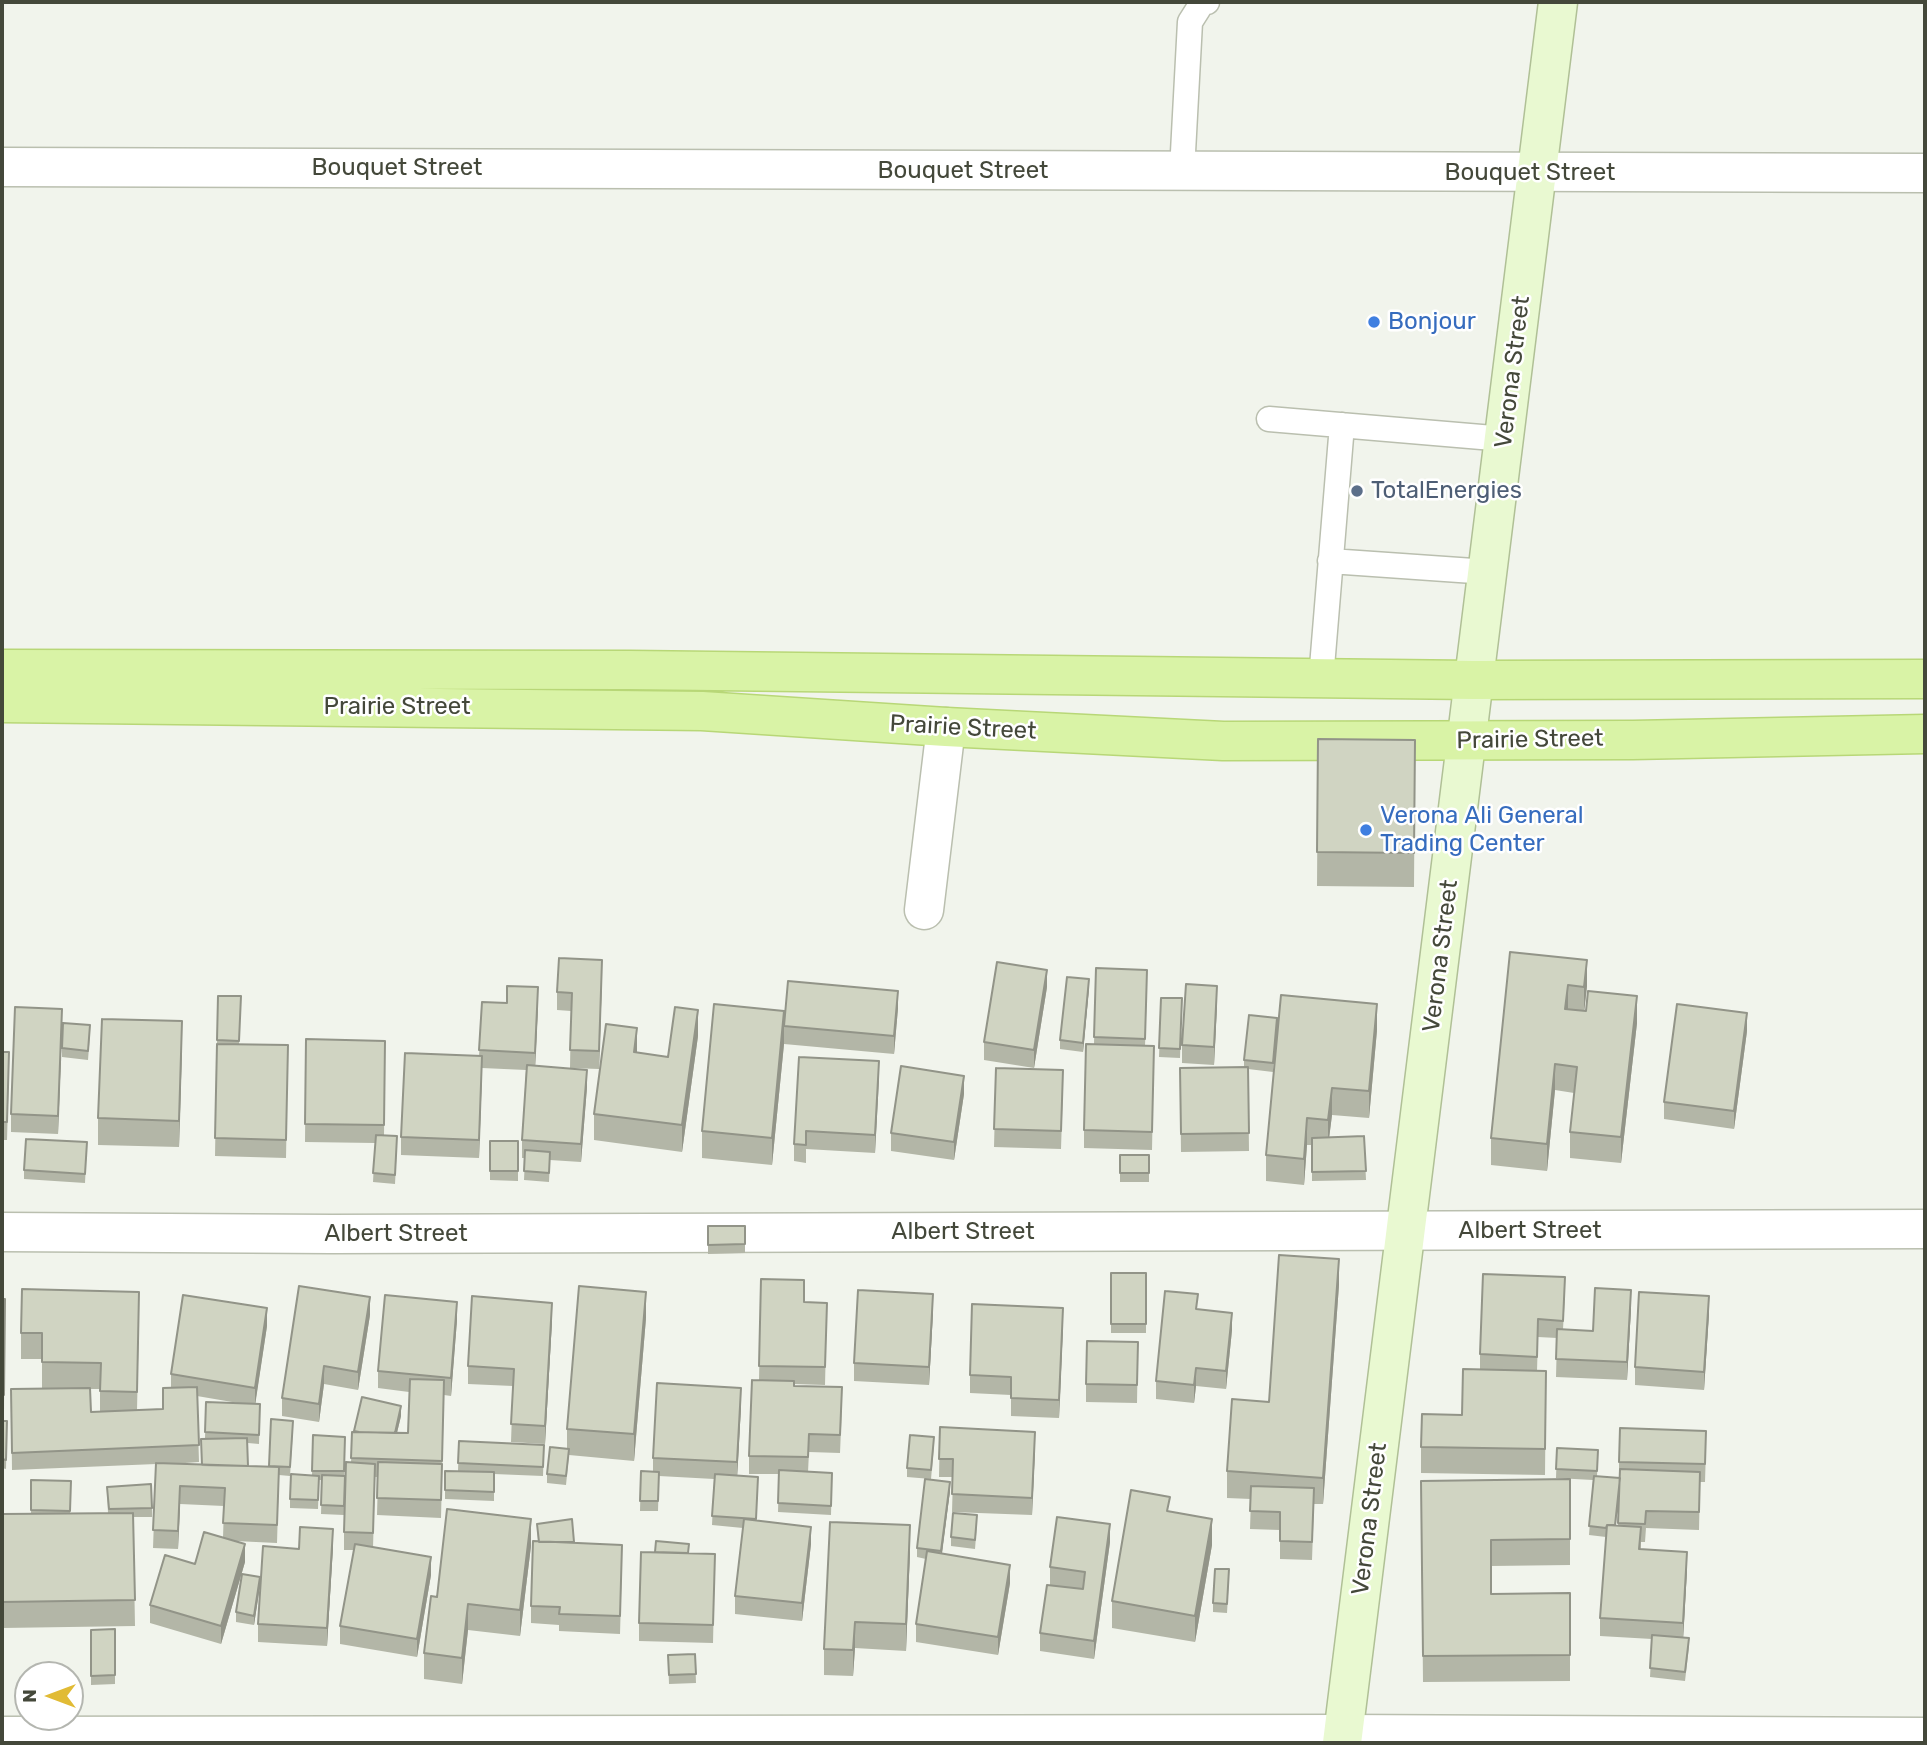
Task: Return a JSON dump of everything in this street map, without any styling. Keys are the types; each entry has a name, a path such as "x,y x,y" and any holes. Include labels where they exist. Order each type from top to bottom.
{"main road":[{"name":"Verona Street","path":"1343,1738 1558,2"},
{"name":"Prairie Street","path":"2,668 631,670 1473,680 1925,679"},
{"name":"Prairie Street","path":"2,703 634,709 1223,741 1467,741 1925,734"}],"street":[{"name":"Bouquet Street","path":"2,167 1925,173"},
{"path":"924,910 947,727"},
{"name":"Albert Street","path":"2,1232 332,1234 1925,1229"},
{"path":"2,1736 713,1739 1925,1737"}],"lane":[{"path":"1182,172 1190,22 1202,3 1207,2"},
{"path":"1269,419 1505,439"},
{"path":"1321,679 1342,425"},
{"path":"1330,561 1488,572"}],"building":[{"name":"Verona Ali General Trading Center","path":"1318,739 1415,740 1414,853 1317,852"},
{"path":"1510,952 1587,960 1584,987 1568,985 1565,1009 1586,1011 1588,991 1637,996 1621,1137 1570,1132 1577,1067 1555,1064 1547,1144 1491,1138"},
{"path":"559,958 602,960 599,1051 570,1050 572,993 557,992"},
{"path":"997,962 1047,970 1034,1050 984,1042"},
{"path":"1096,968 1147,970 1145,1039 1094,1037"},
{"path":"1067,977 1089,979 1083,1043 1060,1040"},
{"path":"788,981 898,991 894,1036 784,1026"},
{"path":"1186,984 1217,986 1214,1047 1182,1045"},
{"path":"507,986 538,987 535,1053 479,1050 482,1002 507,1003"},
{"path":"1281,995 1377,1004 1369,1091 1332,1088 1328,1120 1307,1118 1304,1159 1266,1155"},
{"path":"218,996 241,996 239,1041 217,1040"},
{"path":"1161,998 1182,998 1180,1049 1159,1048"},
{"path":"714,1004 784,1011 772,1138 702,1131"},
{"path":"1677,1004 1747,1013 1734,1111 1664,1102"},
{"path":"15,1007 62,1009 58,1116 11,1114"},
{"path":"675,1007 698,1010 682,1125 594,1114 606,1024 637,1028 634,1052 668,1057"},
{"path":"1249,1015 1277,1018 1273,1063 1244,1060"},
{"path":"102,1019 182,1021 179,1121 98,1118"},
{"path":"63,1023 90,1025 88,1051 62,1048"},
{"path":"306,1039 385,1041 384,1125 305,1124"},
{"path":"217,1044 288,1045 286,1140 215,1138"},
{"path":"1086,1044 1154,1046 1152,1132 1084,1130"},
{"path":"2,1052 9,1052 7,1122 2,1122"},
{"path":"405,1053 482,1056 479,1140 401,1137"},
{"path":"799,1057 879,1061 875,1135 806,1131 806,1145 794,1144"},
{"path":"527,1065 587,1070 581,1144 522,1140"},
{"path":"901,1066 964,1076 954,1142 891,1133"},
{"path":"1248,1067 1249,1133 1181,1134 1180,1068"},
{"path":"996,1068 1063,1070 1061,1131 994,1129"},
{"path":"376,1135 397,1136 395,1175 373,1173"},
{"path":"1364,1136 1366,1171 1312,1172 1312,1138"},
{"path":"26,1139 87,1142 85,1174 24,1170"},
{"path":"490,1141 518,1141 518,1171 490,1171"},
{"path":"525,1150 550,1152 549,1173 524,1171"},
{"path":"1120,1155 1149,1155 1149,1173 1120,1173"},
{"path":"708,1226 745,1226 745,1244 708,1245"},
{"path":"1279,1255 1339,1259 1323,1478 1227,1471 1232,1399 1269,1402"},
{"path":"1111,1273 1146,1273 1146,1324 1111,1324"},
{"path":"1483,1274 1565,1277 1563,1321 1538,1319 1537,1357 1480,1354"},
{"path":"761,1279 804,1280 804,1302 827,1303 825,1367 759,1366"},
{"path":"299,1286 370,1297 358,1372 324,1366 319,1404 282,1398"},
{"path":"579,1286 646,1292 634,1434 567,1429"},
{"path":"1595,1288 1631,1290 1627,1362 1556,1359 1557,1329 1593,1331"},
{"path":"22,1289 139,1292 137,1392 100,1391 101,1363 42,1362 42,1333 21,1333"},
{"path":"858,1290 933,1294 929,1367 854,1363"},
{"path":"1165,1291 1198,1294 1196,1309 1232,1313 1226,1371 1196,1368 1194,1385 1156,1381"},
{"path":"1639,1292 1709,1296 1704,1372 1635,1367"},
{"path":"183,1295 267,1308 255,1388 171,1374"},
{"path":"385,1295 457,1302 451,1378 378,1371"},
{"path":"472,1296 552,1303 545,1426 511,1424 514,1369 468,1366"},
{"path":"2,1299 5,1299 4,1395 2,1395"},
{"path":"972,1304 1063,1308 1059,1400 1011,1398 1011,1377 970,1375"},
{"path":"1087,1341 1138,1342 1137,1385 1086,1384"},
{"path":"1463,1369 1546,1371 1545,1449 1421,1447 1422,1414 1462,1415"},
{"path":"410,1379 444,1380 442,1461 351,1458 352,1432 408,1433"},
{"path":"752,1380 794,1381 794,1386 842,1387 840,1435 809,1434 808,1457 749,1456"},
{"path":"657,1383 741,1388 737,1462 653,1458"},
{"path":"197,1387 199,1445 12,1453 11,1389 90,1388 91,1412 163,1409 163,1388"},
{"path":"362,1397 401,1406 395,1433 354,1431"},
{"path":"206,1402 260,1404 259,1435 205,1432"},
{"path":"271,1419 293,1421 290,1467 269,1466"},
{"path":"2,1421 7,1421 6,1460 2,1459"},
{"path":"940,1427 1035,1432 1032,1498 952,1494 953,1459 939,1459"},
{"path":"1620,1428 1706,1431 1705,1464 1619,1462"},
{"path":"313,1435 345,1437 344,1471 312,1471"},
{"path":"910,1435 934,1437 931,1470 907,1468"},
{"path":"247,1438 248,1466 202,1465 201,1439"},
{"path":"459,1441 544,1445 543,1467 458,1463"},
{"path":"550,1447 569,1449 566,1476 547,1474"},
{"path":"1557,1448 1598,1450 1597,1471 1556,1469"},
{"path":"346,1462 375,1464 373,1533 344,1532"},
{"path":"378,1462 442,1464 441,1500 377,1498"},
{"path":"156,1463 279,1467 277,1525 223,1523 225,1488 180,1486 178,1531 153,1530"},
{"path":"1620,1469 1700,1472 1699,1512 1646,1511 1645,1524 1618,1523"},
{"path":"779,1470 832,1473 831,1506 778,1503"},
{"path":"445,1471 494,1472 494,1492 445,1490"},
{"path":"641,1471 659,1472 658,1501 640,1501"},
{"path":"291,1474 319,1476 318,1500 290,1499"},
{"path":"715,1474 758,1477 756,1519 712,1516"},
{"path":"322,1475 345,1476 344,1506 321,1505"},
{"path":"1594,1476 1620,1478 1615,1525 1607,1525 1606,1528 1589,1526"},
{"path":"925,1479 950,1482 941,1551 917,1548"},
{"path":"1570,1479 1570,1539 1491,1540 1491,1594 1570,1593 1570,1655 1423,1656 1421,1481"},
{"path":"31,1480 71,1481 70,1511 31,1510"},
{"path":"151,1484 152,1508 109,1509 107,1487"},
{"path":"1251,1486 1314,1488 1312,1542 1280,1541 1280,1512 1250,1511"},
{"path":"1131,1490 1170,1497 1167,1511 1212,1519 1195,1616 1112,1601"},
{"path":"447,1509 531,1519 520,1610 468,1604 462,1658 424,1653 431,1596 437,1597"},
{"path":"133,1513 135,1600 2,1602 2,1514"},
{"path":"953,1513 977,1515 975,1540 951,1537"},
{"path":"1057,1517 1110,1524 1094,1641 1040,1633 1047,1585 1083,1589 1085,1572 1050,1567"},
{"path":"572,1519 574,1542 539,1542 537,1524"},
{"path":"744,1519 811,1527 802,1603 735,1596"},
{"path":"830,1522 910,1525 906,1624 855,1622 853,1650 824,1649"},
{"path":"1607,1525 1641,1527 1639,1549 1687,1552 1683,1623 1600,1618"},
{"path":"300,1527 333,1529 327,1628 258,1624 263,1546 299,1549"},
{"path":"204,1532 245,1544 221,1626 150,1605 165,1555 195,1564"},
{"path":"533,1541 622,1545 620,1616 559,1614 560,1607 531,1606"},
{"path":"656,1541 689,1544 688,1553 655,1552"},
{"path":"355,1544 431,1557 417,1639 340,1626"},
{"path":"927,1551 1010,1565 998,1637 916,1624"},
{"path":"641,1552 715,1554 713,1625 639,1623"},
{"path":"1215,1569 1229,1569 1227,1604 1213,1603"},
{"path":"242,1574 260,1577 254,1616 236,1612"},
{"path":"115,1629 115,1675 91,1676 91,1630"},
{"path":"1652,1635 1689,1638 1685,1672 1650,1668"},
{"path":"695,1654 696,1674 669,1675 668,1655"}],"place":[{"name":"Bonjour","path":"1374,322"},
{"name":"TotalEnergies","path":"1357,491"},
{"name":"Verona Ali General Trading Center","path":"1366,830"}]}
